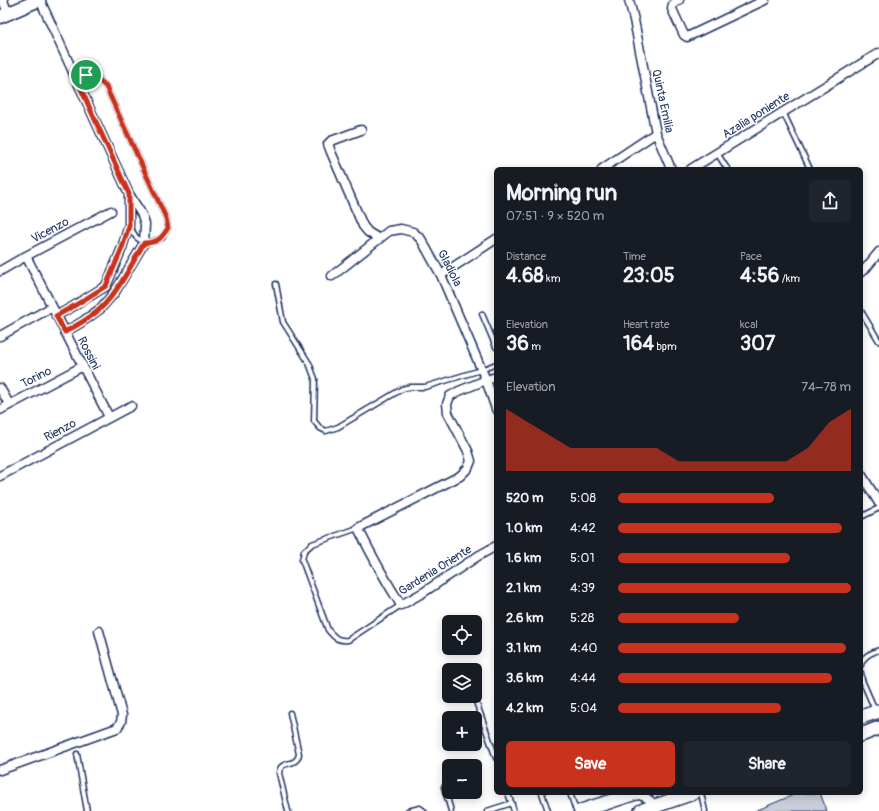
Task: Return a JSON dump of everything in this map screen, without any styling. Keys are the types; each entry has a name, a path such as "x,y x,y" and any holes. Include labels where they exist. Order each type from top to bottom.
{"main road":[{"path":"4,16 39,0"},
{"path":"863,716 878,711"},
{"path":"863,734 879,728"},
{"path":"581,811 630,795"},
{"path":"641,811 655,809 670,804 688,795"}],"street":[{"path":"3,0 4,16"},
{"path":"39,0 129,194 142,214 145,224 144,243 115,292 100,309 65,332"},
{"name":"Quinta Emilia","path":"628,0 634,20 656,133 670,167"},
{"path":"678,1 673,4 672,9 684,35 688,37 765,0"},
{"name":"Azalia poniente","path":"694,167 879,53"},
{"path":"361,130 331,140 328,144 363,226 368,232 379,239"},
{"path":"605,167 656,133"},
{"path":"56,316 106,286 122,248 129,226 129,194"},
{"name":"Vicenzo","path":"0,271 111,211"},
{"name":"Gladiola","path":"332,276 389,231 401,230 413,232 421,239 441,275 486,380 494,403"},
{"path":"441,275 494,240"},
{"path":"863,270 879,252"},
{"name":"Rossini","path":"26,256 109,417"},
{"path":"106,286 115,292"},
{"path":"0,336 52,307"},
{"name":"Torino","path":"0,410 83,366"},
{"path":"358,528 460,476 468,468 471,462 448,412 447,404 450,396 459,391 486,380 494,378"},
{"path":"0,388 9,404"},
{"name":"Rienzo","path":"0,476 131,406"},
{"path":"863,477 878,497"},
{"name":"Gardenia Oriente","path":"358,528 389,587 401,605 419,596 478,556 494,547"},
{"path":"0,770 117,728 121,722 122,715 99,631"},
{"path":"638,795 650,801 655,809"}],"lane":[{"path":"76,78 86,75 92,76 100,79 106,87 166,218 168,228 162,238 149,243 144,243 136,237 129,226"},
{"path":"783,112 809,167"},
{"path":"717,153 726,167"},
{"path":"276,284 283,322 309,363 315,379 314,421 320,428 326,431 338,427 402,389 430,386 494,365"},
{"path":"482,314 494,342"},
{"path":"863,314 879,341"},
{"path":"863,516 879,508"},
{"path":"358,528 312,544 304,551 302,560 328,630 334,638 341,641 348,640 401,605"},
{"path":"863,659 867,655 879,650"},
{"path":"863,682 878,711"},
{"path":"476,703 494,752"},
{"path":"288,811 279,769 282,766 296,761 299,754 290,713"},
{"path":"77,754 87,811"},
{"path":"509,795 514,811"},
{"path":"543,795 548,811"},
{"path":"571,795 576,811"},
{"path":"702,795 706,811"},
{"path":"447,799 451,811"},
{"path":"487,811 512,803"},
{"path":"408,811 420,808 424,811"}],"building":[{"path":"793,795 821,795 827,811 755,811"}],"route":[{"path":"86,75 100,79 106,87 166,218 168,228 162,238 149,243 144,243 115,292 100,309 65,332 56,316 106,286 122,248 129,226 129,194 76,78 86,75"}]}
